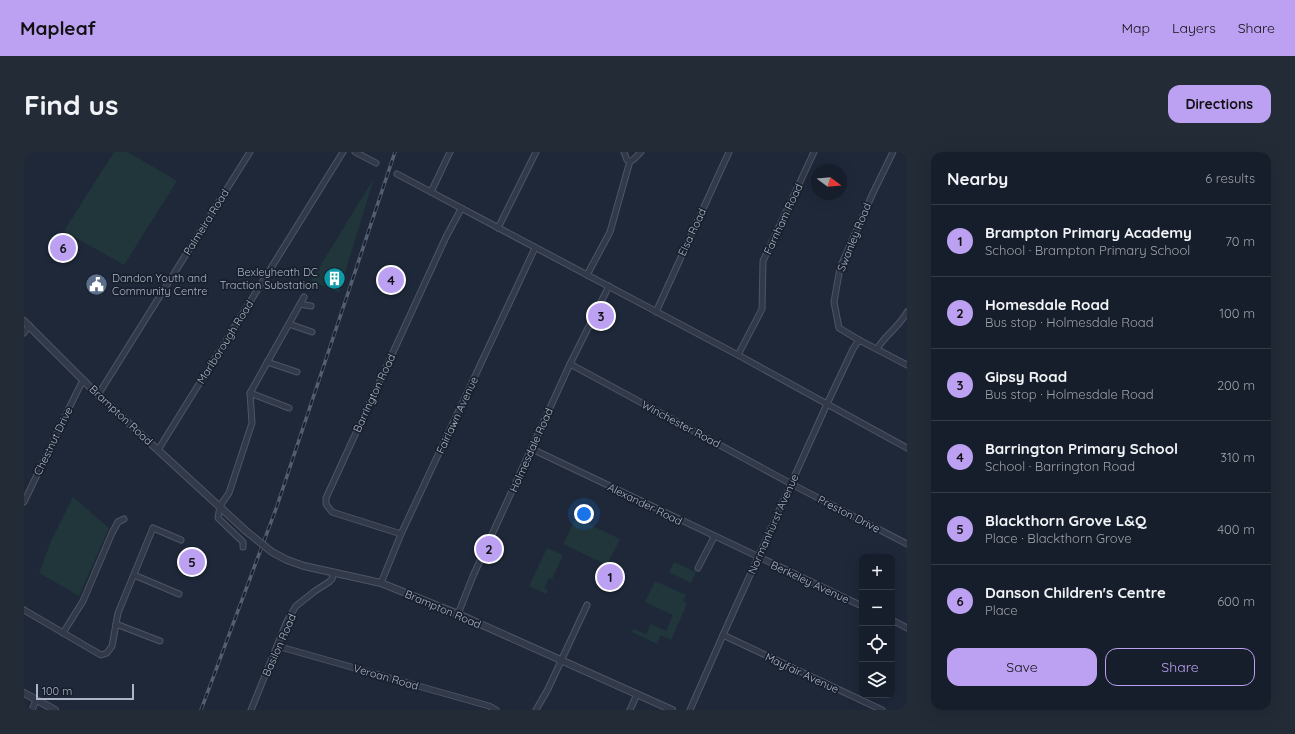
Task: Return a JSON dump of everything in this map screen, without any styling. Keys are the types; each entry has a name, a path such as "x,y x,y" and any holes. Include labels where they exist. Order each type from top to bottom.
{"street":[{"name":"Palmeira Road","path":"98,395 250,152"},
{"name":"Marlborough Road","path":"158,450 343,152"},
{"path":"355,152 376,163"},
{"path":"431,192 450,152"},
{"path":"498,228 536,152"},
{"path":"624,152 627,160 630,162"},
{"path":"587,275 610,232 630,162 641,152"},
{"name":"Elsa Road","path":"656,312 729,152"},
{"name":"Farnham Road","path":"738,355 762,309 763,261 814,152"},
{"name":"Swanley Road","path":"893,152 872,195 840,268 834,302 839,328 907,365"},
{"path":"397,174 738,355 907,448"},
{"name":"Barrington Road","path":"401,534 332,512 326,504 326,498 446,237 461,209"},
{"name":"Fairlawn Avenue","path":"381,583 401,534 535,248"},
{"name":"Holmesdale Road","path":"458,614 473,576 570,364 609,286"},
{"path":"243,546 243,542 218,518 220,506 229,493 252,423 250,393 304,296"},
{"path":"300,304 311,306"},
{"path":"877,349 907,312"},
{"name":"Brampton Road","path":"26,323 98,395 246,531 272,552 293,562 381,583 458,614 672,710"},
{"path":"24,333 26,323"},
{"path":"289,324 312,332"},
{"name":"Normanhurst Avenue","path":"690,710 827,404 853,349 859,340"},
{"path":"268,362 297,372"},
{"name":"Winchester Road","path":"570,364 792,483"},
{"name":"Chestnut Drive","path":"24,502 81,384 85,381"},
{"path":"250,393 289,408"},
{"name":"Alexander Road","path":"532,449 758,557"},
{"name":"Preston Drive","path":"792,483 907,544"},
{"path":"63,633 83,601 112,532 118,522 124,519"},
{"path":"24,610 101,655 107,653 112,646 118,613 153,528 181,540"},
{"path":"698,568 714,537"},
{"name":"Berkeley Avenue","path":"758,557 859,605"},
{"name":"Basilon Road","path":"251,710 276,646 287,621 296,606 329,582 334,572"},
{"path":"134,575 179,594"},
{"path":"536,710 548,689 587,605"},
{"path":"895,622 907,628"},
{"path":"116,624 160,641"},
{"name":"Mayfair Avenue","path":"723,635 882,710"},
{"name":"Veroan Road","path":"276,646 489,706 496,710"},
{"path":"24,693 55,710"},
{"path":"630,710 637,694"},
{"path":"32,710 36,700"}],"green space":[{"path":"114,152 128,152 177,181 124,265 64,231"},
{"path":"374,178 339,292 311,281"},
{"path":"73,497 109,528 79,596 39,573 51,541"},
{"path":"576,518 620,539 607,565 563,544"},
{"path":"547,548 563,555 552,579 549,578 544,588 548,590 546,594 529,586"},
{"path":"674,562 696,572 691,583 669,572"},
{"path":"655,581 686,595 683,601 687,604 671,640 661,635 657,644 632,632 634,629 646,634 651,624 666,631 673,615 645,602"}],"railway":[{"path":"201,710 277,506 395,152"}],"place":[{"name":"Danson Children's Centre","path":"63,248"},
{"name":"Bexleyheath DC Traction Substation","path":"334,278"},
{"name":"Barrington Primary School","path":"391,280"},
{"name":"Dandon Youth and Community Centre","path":"97,284"},
{"name":"Gipsy Road","path":"601,316"},
{"name":"Homesdale Road","path":"489,549"},
{"name":"Blackthorn Grove L&Q","path":"192,562"},
{"name":"Brampton Primary Academy","path":"610,577"}]}
